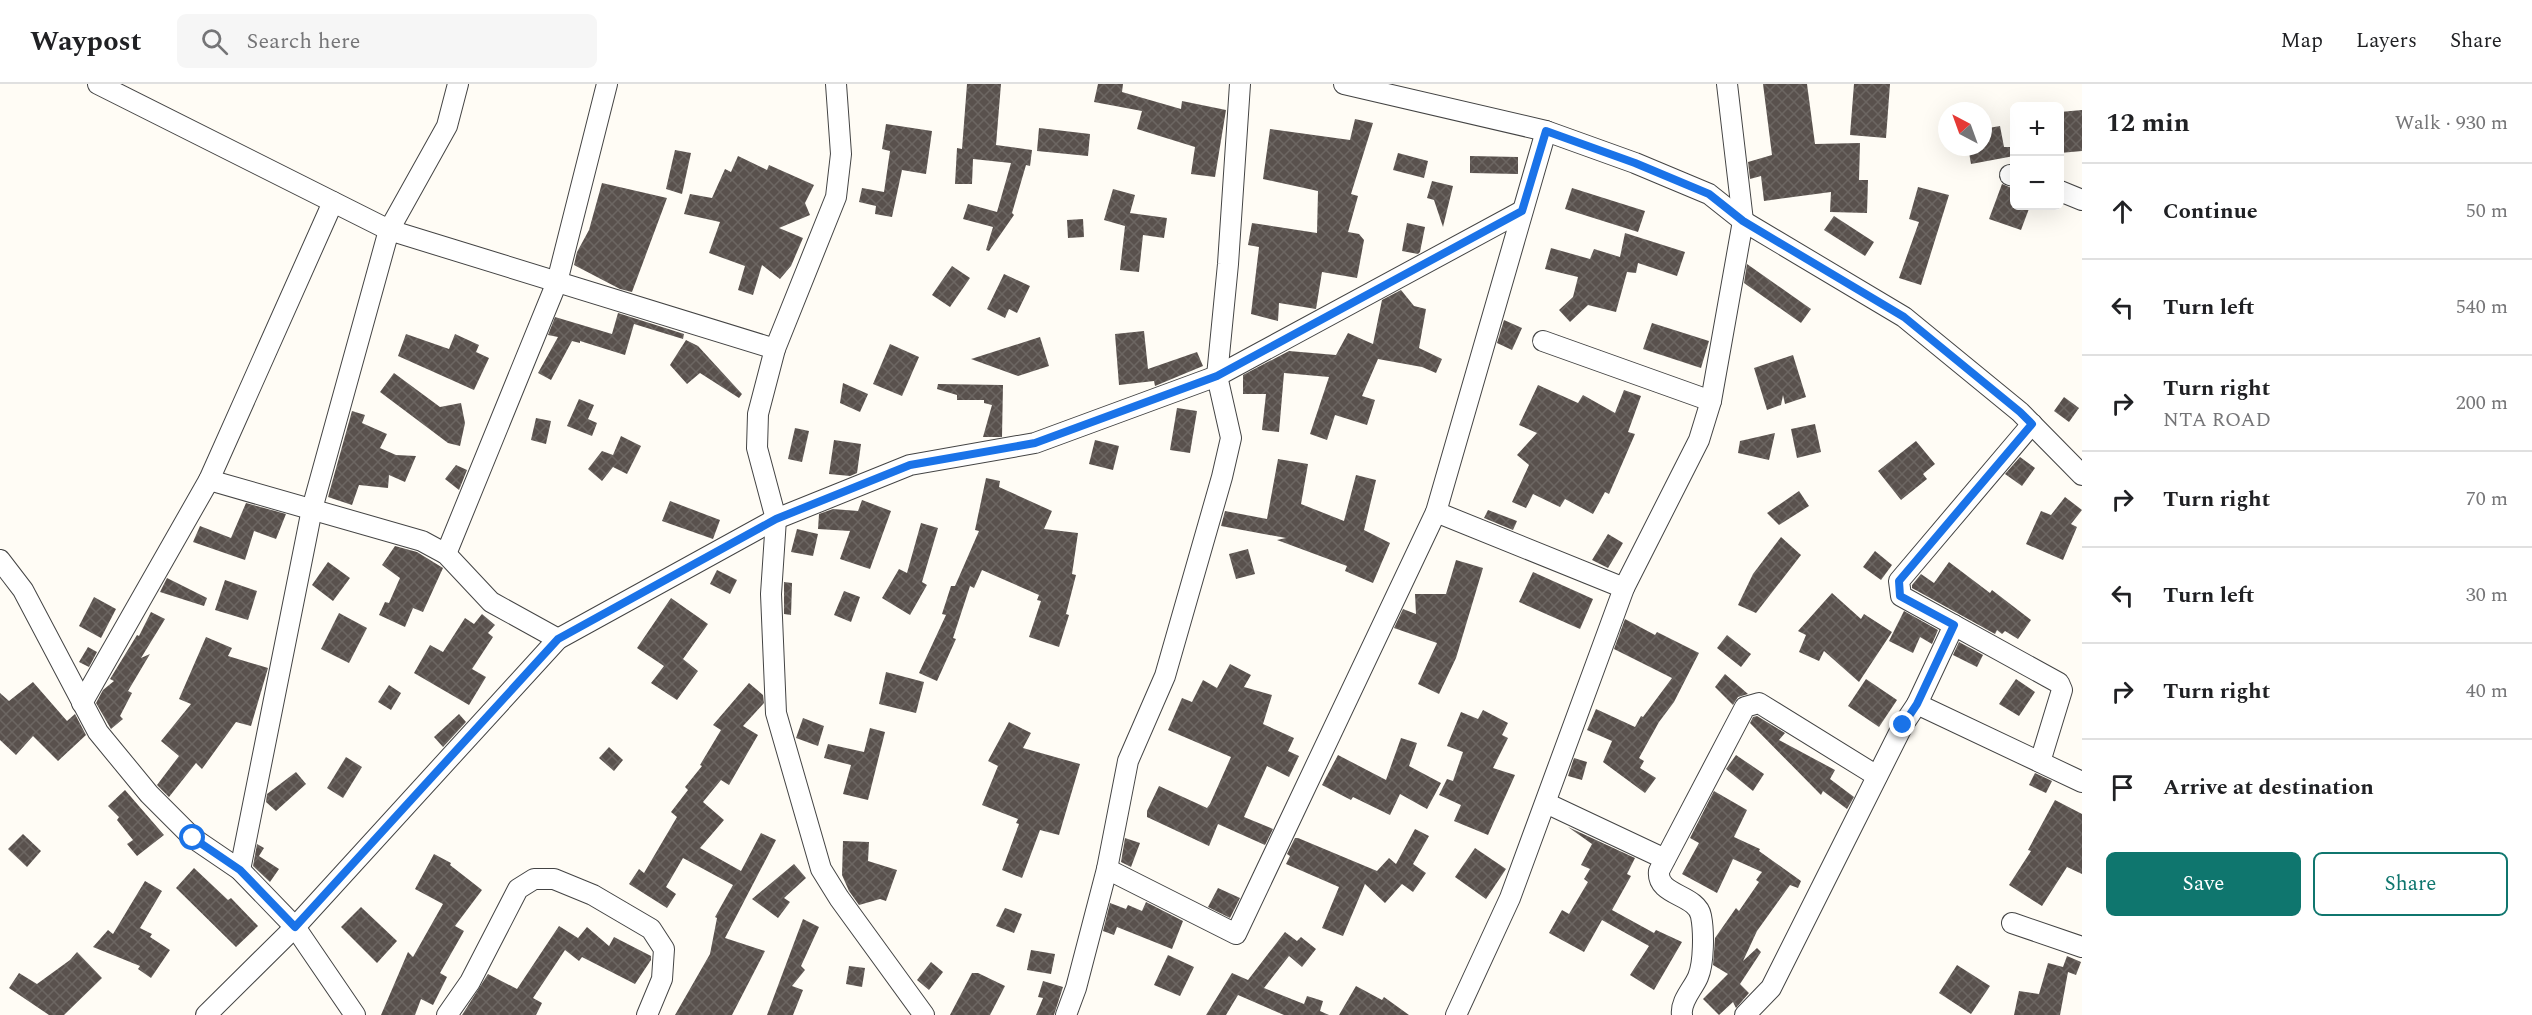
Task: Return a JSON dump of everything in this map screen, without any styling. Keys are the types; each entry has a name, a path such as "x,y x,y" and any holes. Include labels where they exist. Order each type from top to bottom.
{"street":[{"path":"99,84 389,230 775,350"},
{"path":"240,870 312,509 389,230 447,126 458,84"},
{"path":"446,554 557,282 607,84"},
{"path":"836,84 841,154 836,197 775,350 758,414 757,448 776,519 771,594 776,713 821,869 839,898 924,1015"},
{"path":"1066,1015 1076,988 1107,868 1128,761 1165,676 1231,438 1217,376 1228,264 1240,84"},
{"path":"1344,84 1546,131 1635,163 1709,194 1743,221 1904,317 2020,412 2082,475"},
{"path":"1456,1015 1510,898 1624,588 1699,440 1711,401 1743,221 1727,84"},
{"path":"1107,868 1236,934 1436,512 1546,131"},
{"path":"2064,193 2082,200"},
{"path":"82,703 209,480 333,202"},
{"path":"206,1015 295,927 558,639 776,519 910,465 1035,443 1217,376 1522,211"},
{"path":"1543,341 1711,401"},
{"path":"2032,424 1899,581 1900,596 2059,683 2062,690 2040,762"},
{"path":"209,480 422,541 446,554 491,602 558,639"},
{"path":"1436,512 1624,588"},
{"path":"0,560 22,590 98,732 149,794 193,838 240,870 295,927 355,1015"},
{"path":"1744,1015 1771,988 1903,725 1917,704 1954,625"},
{"path":"1682,1015 1682,1007 1698,978 1701,967 1701,916 1692,904 1662,885 1658,877 1665,859 1745,707 1759,703 1877,776"},
{"path":"1917,704 2082,782"},
{"path":"1546,803 1665,859"},
{"path":"447,1015 470,982 518,889 534,879 554,879 593,895 651,929 664,949 662,979 647,1015"},
{"path":"2012,923 2082,947"}],"building":[{"path":"967,84 1001,84 996,145 1032,150 1030,166 1026,165 1012,213 1014,215 989,251 986,250 993,227 963,219 968,204 997,212 1011,163 973,159 972,184 955,184 957,148 962,149"},
{"path":"1098,84 1123,84 1122,92 1181,109 1182,101 1226,110 1215,177 1191,174 1195,147 1137,129 1142,111 1094,102"},
{"path":"1763,84 1807,84 1815,144 1860,143 1859,180 1868,180 1867,213 1830,212 1831,192 1764,201 1761,176 1750,179 1748,162 1772,155"},
{"path":"1854,84 1890,84 1886,138 1850,135"},
{"path":"2082,110 2082,151 2064,153 2064,112"},
{"path":"1355,119 1373,123 1351,194 1358,196 1348,232 1359,234 1364,240 1357,278 1322,272 1316,309 1279,303 1278,321 1251,314 1259,247 1248,245 1252,223 1317,233 1318,191 1263,179 1270,129 1350,140"},
{"path":"886,124 932,131 926,174 902,170 892,217 875,214 876,206 859,202 862,188 884,192 890,151 882,149"},
{"path":"2000,126 2004,147 2010,147 2010,157 1971,164 1970,156 1992,156 1992,127"},
{"path":"1039,128 1090,134 1088,156 1037,151"},
{"path":"675,150 691,153 682,194 666,189"},
{"path":"1398,153 1428,161 1424,178 1393,170"},
{"path":"738,156 767,170 769,165 814,185 805,203 810,215 779,228 803,238 791,266 780,279 762,265 753,295 738,290 745,266 709,253 720,222 684,214 690,194 712,198 725,169 731,172"},
{"path":"1470,156 1518,157 1518,174 1470,173"},
{"path":"1432,181 1453,186 1443,227 1434,200 1427,198"},
{"path":"602,183 667,198 632,292 620,289 574,265 577,252 589,230"},
{"path":"2002,184 2010,187 2010,210 2028,210 2021,230 1989,219"},
{"path":"1918,187 1949,195 1921,285 1899,278 1919,222 1909,219"},
{"path":"1572,188 1645,211 1638,232 1565,209"},
{"path":"1113,189 1135,195 1130,213 1167,218 1164,238 1143,235 1139,272 1120,270 1125,226 1104,220"},
{"path":"1834,216 1874,242 1865,256 1824,230"},
{"path":"1083,219 1084,237 1068,238 1067,220"},
{"path":"1407,223 1425,227 1418,254 1402,251"},
{"path":"1625,233 1685,252 1677,276 1638,263 1636,273 1627,272 1616,312 1588,305 1570,322 1559,310 1573,297 1578,277 1545,269 1551,248 1590,259 1594,249 1620,257"},
{"path":"1747,264 1811,309 1801,323 1744,283"},
{"path":"952,266 970,278 950,307 932,295"},
{"path":"1004,274 1030,286 1017,313 1009,309 1005,318 987,309"},
{"path":"1401,290 1414,306 1426,309 1419,348 1442,359 1436,373 1422,367 1378,359 1362,396 1375,400 1367,425 1335,415 1327,440 1310,434 1329,377 1284,373 1279,432 1262,430 1266,394 1243,394 1243,375 1289,351 1336,355 1348,333 1373,344 1382,300"},
{"path":"618,313 684,334 683,339 634,324 625,355 580,341 580,343 572,341 551,380 538,373 558,337 548,335 555,317 612,334"},
{"path":"1504,320 1522,328 1512,350 1497,343"},
{"path":"1652,323 1709,341 1701,368 1643,349"},
{"path":"1144,331 1148,369 1197,352 1203,366 1155,386 1154,381 1119,385 1115,334"},
{"path":"406,334 449,349 455,334 479,345 476,352 489,358 474,390 398,356"},
{"path":"1040,337 1049,366 1018,376 971,359"},
{"path":"686,340 698,346 742,394 739,398 700,373 687,384 670,365"},
{"path":"890,344 919,357 902,396 873,384"},
{"path":"1793,355 1806,397 1785,404 1783,395 1781,405 1767,410 1754,368"},
{"path":"394,373 440,407 461,403 465,423 460,446 448,443 380,392"},
{"path":"843,383 868,394 860,412 840,403"},
{"path":"938,384 1003,385 1002,437 983,437 992,405 984,403 984,400 957,400 957,395 937,389"},
{"path":"1538,385 1578,403 1583,395 1615,413 1624,390 1641,396 1628,432 1635,434 1609,494 1605,492 1593,514 1565,499 1560,507 1533,494 1526,508 1512,502 1529,465 1517,455 1537,433 1519,425"},
{"path":"2064,397 2079,408 2069,422 2054,411"},
{"path":"579,399 594,405 588,419 597,423 592,436 567,426"},
{"path":"1177,408 1197,411 1190,453 1170,450"},
{"path":"352,411 365,415 362,423 387,434 380,448 396,455 416,456 405,482 389,475 388,488 359,485 352,505 328,497"},
{"path":"536,418 551,421 546,444 531,440"},
{"path":"1815,424 1821,452 1797,458 1791,429"},
{"path":"795,428 809,431 802,462 788,459"},
{"path":"1775,433 1769,460 1738,453 1740,441"},
{"path":"621,436 641,446 627,474 613,467 602,481 588,469 602,451 613,455"},
{"path":"834,440 861,444 857,473 850,476 829,474"},
{"path":"1095,440 1119,446 1113,470 1089,464"},
{"path":"1916,441 1935,464 1923,474 1927,479 1901,500 1878,471"},
{"path":"2020,457 2035,468 2022,486 2005,474"},
{"path":"1278,459 1308,464 1301,504 1344,521 1356,475 1376,480 1364,530 1390,543 1373,583 1345,571 1347,566 1277,540 1286,538 1221,526 1225,511 1267,519"},
{"path":"456,465 467,470 459,490 445,479"},
{"path":"986,478 1000,481 999,487 1052,511 1044,529 1078,533 1072,574 1076,575 1066,614 1069,615 1059,647 1029,637 1041,601 1037,600 1039,595 982,570 974,588 970,586 953,638 956,639 937,681 919,673 946,615 942,614 951,586 955,586 979,531 975,530"},
{"path":"1799,491 1809,506 1779,525 1767,513"},
{"path":"2065,497 2082,510 2071,524 2077,527 2063,560 2026,544 2041,511 2051,515"},
{"path":"862,500 891,511 870,569 840,559 850,531 818,529 819,514 833,509 858,511"},
{"path":"670,501 720,520 713,539 662,521"},
{"path":"246,503 286,514 276,539 254,531 245,560 193,542 200,526 231,538"},
{"path":"1488,510 1517,521 1513,530 1484,518"},
{"path":"921,523 938,528 922,582 927,585 910,615 882,598 899,569 907,573"},
{"path":"797,529 818,534 813,556 791,552"},
{"path":"1608,534 1623,543 1608,568 1592,560"},
{"path":"1781,537 1801,555 1756,613 1738,605 1753,574"},
{"path":"395,546 417,552 443,568 423,612 413,608 405,627 379,615 385,602 389,603 400,578 382,565"},
{"path":"1248,549 1255,574 1236,579 1229,554"},
{"path":"1875,551 1892,565 1881,580 1863,567"},
{"path":"1456,560 1483,568 1456,658 1439,694 1418,684 1437,643 1394,628 1403,609 1416,614 1415,594 1446,594"},
{"path":"328,562 350,578 333,601 312,585"},
{"path":"1949,562 1990,593 1992,590 2031,620 2018,639 2005,631 2002,634 1997,630 1995,634 1912,588 1921,574 1934,583"},
{"path":"717,570 737,580 730,594 710,584"},
{"path":"1533,572 1593,599 1580,629 1519,602"},
{"path":"167,578 207,598 204,606 160,592"},
{"path":"225,580 257,591 248,620 215,610"},
{"path":"784,582 792,583 791,615 784,614"},
{"path":"844,591 860,597 851,622 834,615"},
{"path":"1832,593 1861,619 1864,614 1892,632 1859,682 1824,651 1819,661 1799,652 1806,635 1798,631"},
{"path":"94,597 116,609 101,638 79,626"},
{"path":"671,598 708,624 683,659 698,671 677,700 651,683 664,666 637,648"},
{"path":"1904,611 1938,630 1932,644 1920,637 1913,653 1889,641"},
{"path":"151,612 165,619 141,658 150,654 128,691 132,693 120,716 123,719 111,729 96,703 103,690 114,681 110,679 137,635 139,636"},
{"path":"339,613 367,628 349,663 321,649"},
{"path":"482,614 495,625 488,633 493,637 472,669 486,677 469,705 414,673 430,645 443,652 465,618 474,624"},
{"path":"1625,619 1655,635 1657,632 1699,653 1674,702 1659,722 1639,758 1644,761 1640,768 1656,778 1645,793 1603,762 1612,741 1587,730 1596,709 1635,727 1641,716 1643,717 1672,678 1614,649"},
{"path":"1727,635 1751,654 1741,667 1717,648"},
{"path":"206,637 232,648 228,656 268,668 251,726 236,722 202,769 196,763 169,797 157,785 179,756 161,741 191,704 179,699"},
{"path":"1959,642 1983,655 1977,667 1953,655"},
{"path":"88,647 97,652 89,667 79,662"},
{"path":"1230,664 1251,675 1244,687 1272,695 1263,724 1294,738 1288,751 1299,756 1289,777 1267,766 1244,817 1273,829 1265,845 1218,824 1209,846 1147,817 1147,811 1159,786 1207,808 1210,804 1231,757 1168,730 1182,698 1192,702 1203,680 1217,688"},
{"path":"886,672 924,682 916,713 879,704"},
{"path":"1725,674 1748,694 1738,697 1733,705 1715,687"},
{"path":"1866,679 1897,700 1879,727 1848,706"},
{"path":"2016,679 2035,692 2019,716 1999,704"},
{"path":"33,682 67,721 75,714 86,735 58,761 33,736 16,755 0,740 0,693 9,701"},
{"path":"749,683 763,695 764,703 743,726 758,735 729,785 721,780 703,802 724,820 700,848 741,871 761,833 776,840 725,938 765,951 732,1015 675,1015 710,954 717,918 715,917 733,885 683,858 666,887 676,894 667,908 629,884 639,869 644,873 677,817 671,812 688,790 685,787 702,766 700,765 721,730 713,725"},
{"path":"389,685 401,693 391,710 378,702"},
{"path":"1483,710 1508,723 1502,735 1508,738 1493,768 1515,775 1488,835 1454,821 1461,805 1439,795 1447,779 1453,781 1463,752 1447,746 1461,712 1478,719"},
{"path":"459,714 466,722 443,747 434,737"},
{"path":"1757,716 1785,733 1779,740 1835,770 1830,779 1854,797 1847,809 1823,791 1821,795 1750,723 1753,717"},
{"path":"803,718 824,726 818,746 796,738"},
{"path":"1009,722 1031,733 1023,748 1080,764 1059,835 1040,830 1022,878 1002,870 1019,824 1016,823 1018,819 982,805 998,766 988,761"},
{"path":"870,728 885,732 868,800 843,794 851,765 824,758 828,744 864,752"},
{"path":"1401,738 1417,743 1409,766 1441,783 1427,809 1400,794 1390,815 1353,797 1351,800 1322,785 1338,755 1386,780"},
{"path":"609,747 623,760 614,771 599,758"},
{"path":"1736,755 1764,774 1753,791 1726,769"},
{"path":"346,757 362,767 343,798 327,788"},
{"path":"1574,758 1587,762 1582,780 1568,776"},
{"path":"296,772 306,784 276,811 266,802 267,794"},
{"path":"2035,773 2052,781 2046,793 2029,785"},
{"path":"125,790 164,835 137,856 127,844 133,840 117,820 119,817 108,806"},
{"path":"1714,791 1747,810 1734,837 1760,849 1759,851 1801,881 1798,888 1790,885 1757,931 1743,961 1757,948 1761,952 1740,984 1749,993 1736,1008 1733,1002 1719,1015 1703,999 1728,974 1713,965 1715,938 1736,908 1739,911 1759,882 1756,880 1762,872 1733,859 1717,893 1682,874 1699,843 1690,838"},
{"path":"2055,800 2082,814 2082,874 2067,867 2042,906 2009,885 2031,851 2028,850"},
{"path":"1568,827 1635,858 1627,874 1631,876 1612,910 1654,933 1656,930 1682,942 1654,990 1630,975 1649,946 1602,920 1584,952 1549,933 1562,910 1569,914 1588,882 1584,879 1590,869 1581,865 1592,844"},
{"path":"1415,829 1429,836 1413,864 1426,873 1413,892 1402,884 1385,903 1365,884 1343,936 1322,928 1339,887 1286,864 1290,856 1287,854 1295,838 1377,871 1389,858 1396,864"},
{"path":"23,834 41,851 27,867 8,849"},
{"path":"1125,838 1140,843 1131,867 1121,862"},
{"path":"843,841 869,842 868,861 897,870 886,901 880,899 859,905 842,875"},
{"path":"257,844 264,848 259,856 279,869 270,882 253,866"},
{"path":"1475,848 1506,869 1486,899 1455,877"},
{"path":"434,854 451,863 450,865 482,890 455,926 464,931 440,973 447,977 433,1005 421,999 415,1015 381,1015 408,952 413,957 443,904 415,889"},
{"path":"794,864 806,878 784,898 790,902 778,918 752,899"},
{"path":"194,868 228,900 231,898 258,926 236,947 176,888"},
{"path":"145,881 162,891 140,928 152,934 150,937 170,950 151,978 138,969 140,966 93,947 108,930 113,934"},
{"path":"1218,888 1240,898 1230,918 1208,907"},
{"path":"1146,902 1183,921 1172,949 1117,927 1114,935 1103,931 1110,903 1126,909 1128,905 1142,911"},
{"path":"361,907 397,941 377,963 341,927"},
{"path":"1005,908 1022,914 1014,933 996,926"},
{"path":"803,919 819,927 801,966 805,970 792,986 803,990 793,1015 767,1015"},
{"path":"559,926 578,938 587,927 609,946 614,937 651,956 651,960 635,984 582,957 579,961 565,950 533,998 542,1003 536,1015 462,1015 488,974 517,989"},
{"path":"1285,932 1297,941 1301,937 1316,949 1302,967 1289,956 1264,988 1304,1004 1307,996 1323,1001 1320,1011 1329,1015 1284,1015 1238,995 1226,1015 1206,1015 1232,973 1248,980"},
{"path":"1031,950 1055,954 1051,974 1027,970"},
{"path":"77,952 102,978 64,1015 49,1015 9,988 19,973 37,984 70,960"},
{"path":"1168,955 1194,967 1180,996 1154,985"},
{"path":"2067,956 2081,962 2076,975 2068,972 2060,1015 2014,1015 2019,991 2039,994 2048,963 2063,967"},
{"path":"931,962 943,972 929,990 917,980"},
{"path":"1957,965 1990,986 1971,1014 1939,993"},
{"path":"849,966 865,968 862,987 846,984"},
{"path":"972,973 978,973 1005,986 990,1015 950,1015"},
{"path":"1043,981 1063,987 1054,1015 1036,1015 1043,998 1038,997"},
{"path":"1356,986 1382,1000 1384,997 1409,1015 1339,1015"}],"route":[{"path":"193,838 240,870 295,927 558,639 776,519 910,465 1035,443 1217,376 1522,211 1546,131 1635,163 1709,194 1743,221 1904,317 2032,424 1899,581 1900,596 1954,625 1917,704 1903,725"}]}
